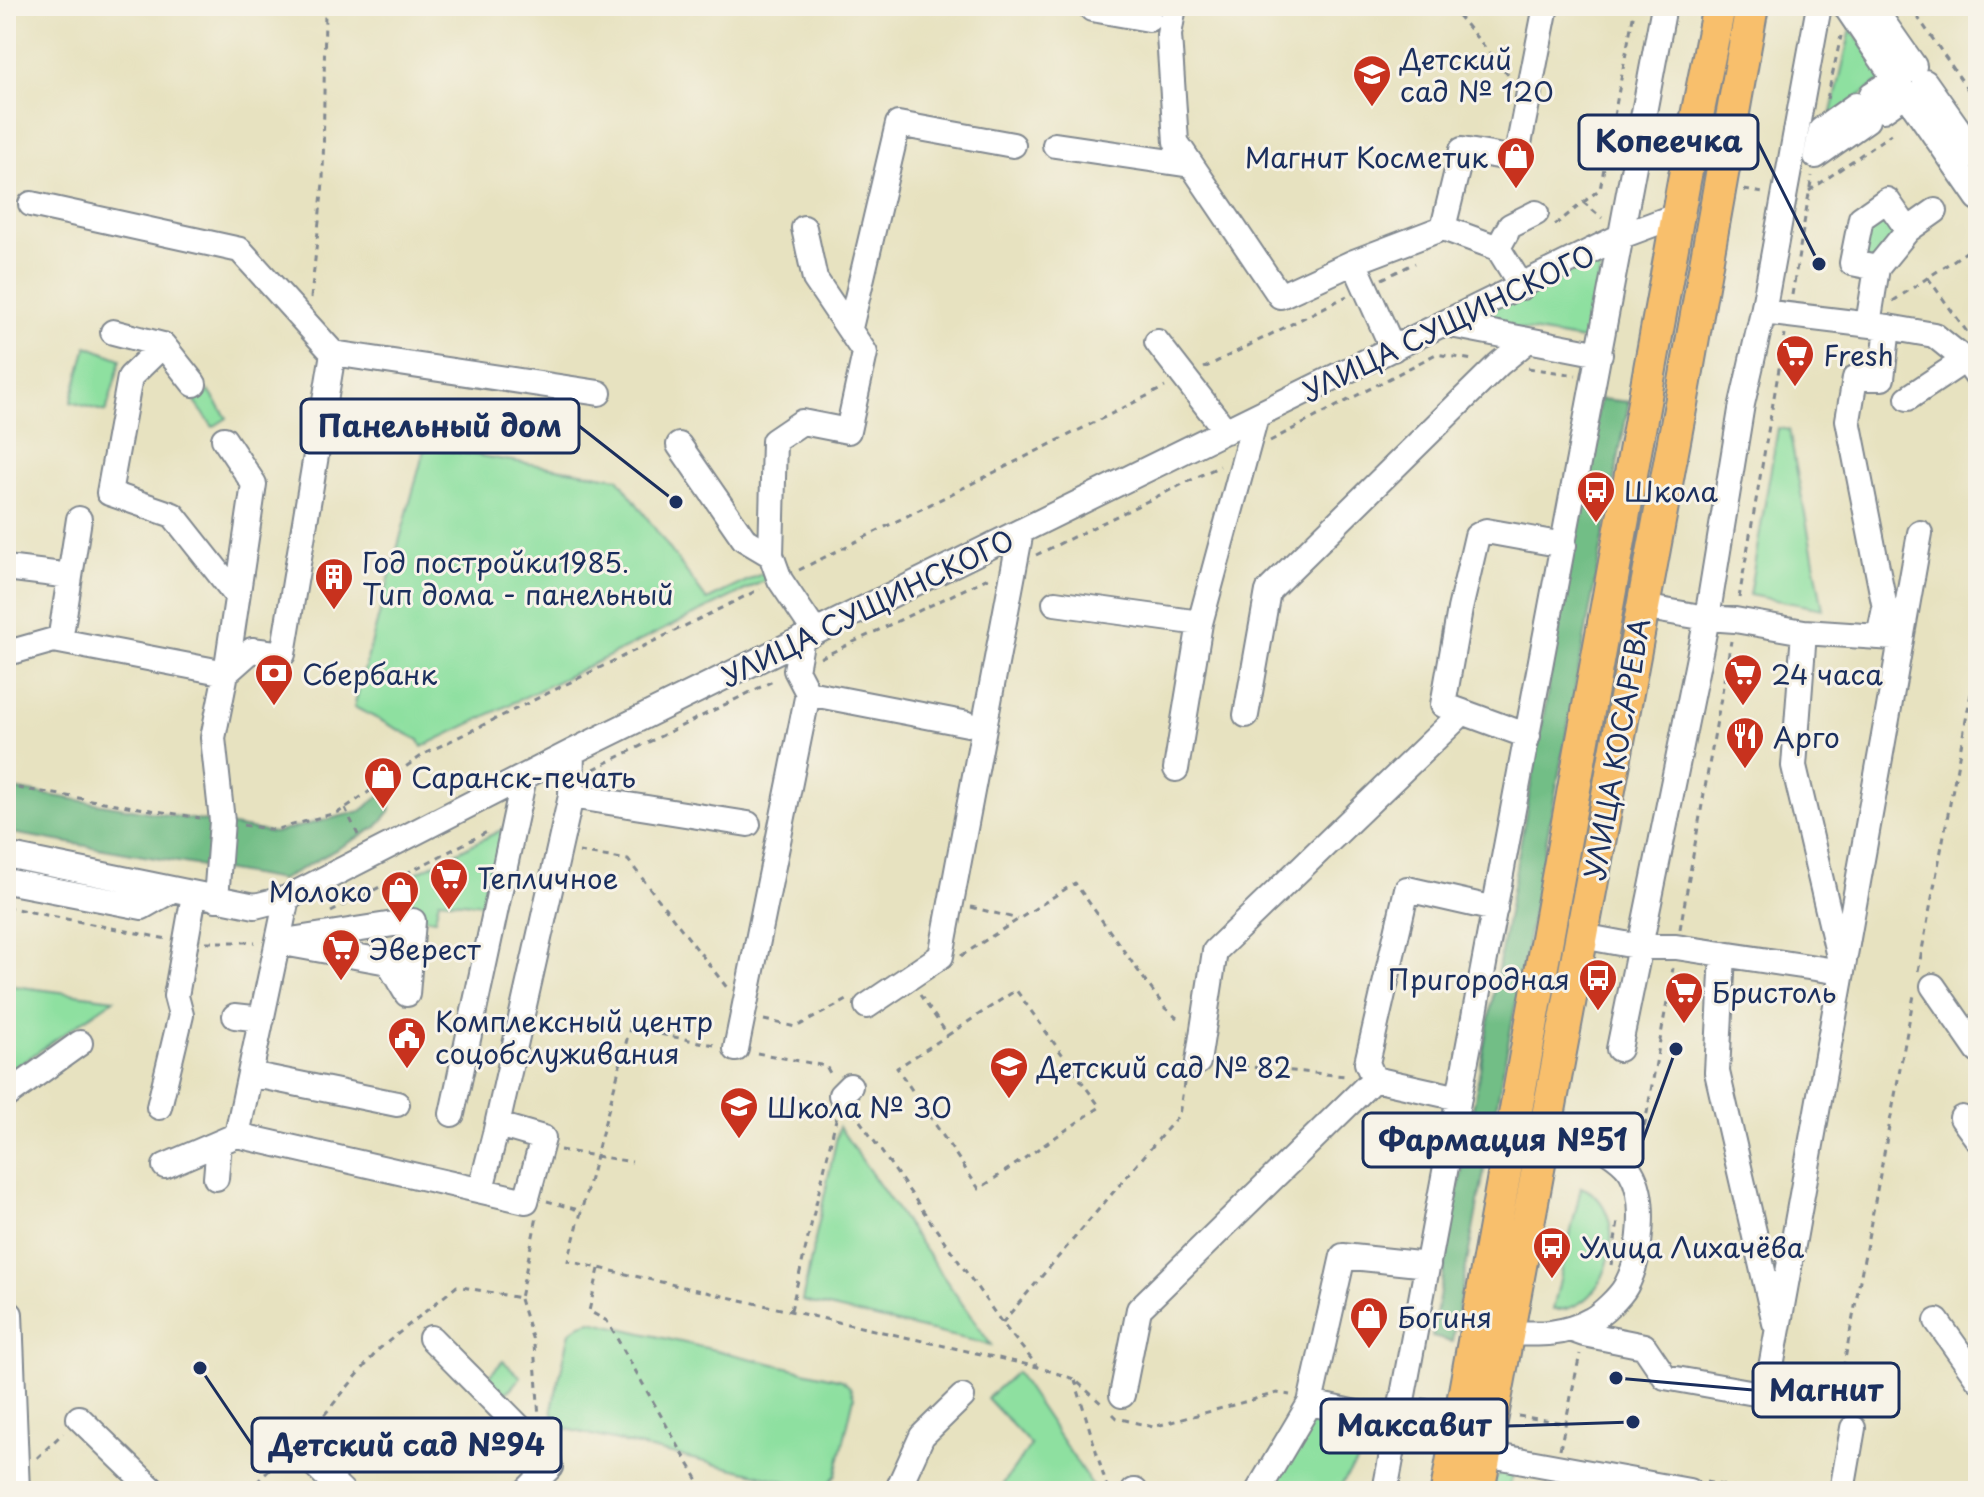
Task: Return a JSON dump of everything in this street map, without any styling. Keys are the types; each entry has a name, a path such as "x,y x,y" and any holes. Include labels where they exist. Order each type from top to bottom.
{"main road":[{"name":"УЛИЦА КОСАРЕВА","path":"1478,1491 1470,1452 1678,215 1719,6"},
{"name":"УЛИЦА КОСАРЕВА","path":"1447,1491 1470,1452 1507,1333 1752,6"},
{"path":"1678,215 1712,221"}],"street":[{"path":"1174,6 1169,35 1176,142 1280,296 1354,262 1443,228 1498,248 1522,287"},
{"path":"1443,228 1462,150 1468,142 1516,159 1546,6"},
{"path":"1385,1491 1564,545 1614,240 1664,6"},
{"path":"1619,1049 1707,618 1742,404 1763,312 1819,6"},
{"path":"1087,7 1149,19"},
{"path":"1856,7 1909,85 1978,198"},
{"path":"1909,85 1978,157"},
{"path":"850,328 898,124 1013,145"},
{"path":"1055,145 1191,165"},
{"path":"1877,268 1852,263 1861,218 1887,200 1908,230"},
{"path":"31,204 240,250 333,353 599,393"},
{"path":"1890,638 1848,420 1855,378 1882,378 1875,323 1877,268 1908,230 1935,211"},
{"name":"УЛИЦА СУЩИНСКОГО","path":"6,855 255,906 287,898 808,635 1614,240 1678,215"},
{"path":"1498,248 1510,226 1542,222"},
{"path":"736,1049 808,693 796,670 808,635 771,555 774,441 802,422 848,431 865,353 815,279 804,228"},
{"path":"1354,262 1393,349"},
{"path":"1763,312 1875,323 1934,335 1971,369 1908,398"},
{"path":"1446,324 1596,353"},
{"path":"113,332 163,345 194,384"},
{"path":"1246,715 1268,591 1499,364 1527,341"},
{"path":"1157,342 1226,431"},
{"path":"163,345 130,377 109,493 173,515 237,596"},
{"path":"226,673 252,650 283,654 333,353"},
{"path":"1176,769 1200,623 1256,416"},
{"path":"159,1107 181,1015 176,996 194,895 222,821 213,738 226,673 254,484 224,439"},
{"path":"679,445 744,539 771,555"},
{"path":"60,641 79,519"},
{"path":"858,1002 909,979 941,956 1021,531"},
{"path":"1528,736 1443,705 1460,609 1477,536 1486,531 1564,545"},
{"path":"1507,1333 1555,1335 1577,1332 1644,1346 1665,1377 1766,1395 1842,972 1890,638 1920,533"},
{"path":"6,568 70,576"},
{"path":"1055,603 1200,623"},
{"path":"1642,607 1804,632 1890,638"},
{"path":"1804,632 1794,766 1842,972"},
{"path":"6,649 15,651 54,640 226,673"},
{"path":"808,693 968,724"},
{"path":"1198,1062 1215,951 1463,712"},
{"path":"481,1189 559,848 571,788 572,752"},
{"path":"452,1114 524,777"},
{"path":"571,788 748,824"},
{"path":"6,881 142,907 194,895"},
{"path":"1374,1079 1367,1063 1407,889 1495,909"},
{"path":"216,1178 250,1074 287,898"},
{"path":"413,921 407,994 388,962 278,942 413,921"},
{"path":"1582,936 1641,947 1676,947 1842,972"},
{"path":"1723,954 1717,1072 1777,1333"},
{"path":"1921,987 1978,1051"},
{"path":"235,1016 262,1019"},
{"path":"6,1096 80,1043"},
{"path":"250,1074 397,1104"},
{"path":"1374,1079 1459,1098"},
{"path":"1122,1395 1139,1309 1374,1079"},
{"path":"1962,1118 1978,1140"},
{"path":"1548,1122 1579,1133 1631,1172 1642,1205 1639,1243 1625,1287 1577,1332"},
{"path":"165,1166 228,1139 481,1189 526,1201 543,1138 498,1125"},
{"path":"1258,1491 1311,1400 1343,1256 1428,1265"},
{"path":"10,1314 16,1484"},
{"path":"1937,1321 1978,1379"},
{"path":"431,1338 550,1461 550,1467 526,1491"},
{"path":"897,1491 922,1436 962,1397"},
{"path":"1311,1400 1398,1422"},
{"path":"79,1418 154,1491"},
{"path":"1842,1491 1848,1420"},
{"path":"1470,1452 1618,1485 1689,1491"},
{"path":"313,1463 342,1491"}],"path":[{"path":"308,324 323,183 325,6"},
{"path":"1450,6 1504,72 1529,91"},
{"path":"1542,222 1583,202 1600,189 1635,6"},
{"path":"1910,6 1978,104"},
{"path":"1821,130 1856,7"},
{"path":"1809,191 1891,134"},
{"path":"1583,202 1603,219 1614,240"},
{"path":"1875,323 1928,278 1978,244"},
{"path":"6,786 275,830 339,812 426,753 1417,262"},
{"path":"1928,278 1970,335"},
{"path":"571,788 796,670 1247,453 1436,354 1583,377 1596,353"},
{"path":"1848,1420 1835,1412 1921,987 1978,657"},
{"path":"329,913 493,829"},
{"path":"559,848 628,860 744,1013 796,1027 858,1002"},
{"path":"953,961 1075,883 1165,1008 1177,1018"},
{"path":"952,903 1018,919"},
{"path":"6,907 185,941 278,942"},
{"path":"909,979 948,1035"},
{"path":"1016,990 1100,1107 979,1189 897,1068 948,1035 1016,990"},
{"path":"1038,1367 1002,1323 846,1090 826,1066 630,1028 568,1261 1038,1367 1074,1379 1117,1418 1153,1427 1277,1393 1311,1400"},
{"path":"1002,1323 1179,1115 1188,1062 1374,1079"},
{"path":"791,1310 846,1090"},
{"path":"1631,1172 1645,1124"},
{"path":"541,1146 632,1162"},
{"path":"528,1196 582,1211"},
{"path":"1610,1270 1621,1209"},
{"path":"599,1268 589,1311 607,1321 704,1491"},
{"path":"520,1298 534,1344 541,1449"},
{"path":"1558,1471 1577,1332"},
{"path":"1074,1379 1108,1491"},
{"path":"1419,1398 1446,1403"},
{"path":"1514,1416 1565,1423"},
{"path":"16,1484 79,1418"}],"green space":[{"path":"1851,29 1886,77 1831,117"},
{"path":"1879,212 1901,227 1873,263 1861,259 1865,222"},
{"path":"1603,254 1588,341 1467,320"},
{"path":"87,346 121,359 106,412 71,402"},
{"path":"209,391 227,418 213,427 195,402"},
{"path":"1600,399 1629,402 1452,1342 1432,1337"},
{"path":"1778,428 1789,430 1823,609 1749,595"},
{"path":"425,447 618,478 707,600 763,573 766,580 422,747 419,740 354,707"},
{"path":"6,788 274,833 361,811 381,795 389,798 391,810 377,827 281,880 6,832"},
{"path":"507,827 484,904 439,900 435,919 405,916 414,874"},
{"path":"6,985 114,999 6,1074"},
{"path":"839,1127 991,1345 802,1301"},
{"path":"1581,1187 1597,1198 1607,1215 1611,1235 1609,1257 1602,1277 1590,1294 1574,1306 1553,1310"},
{"path":"591,1321 842,1380 850,1387 854,1397 836,1475 828,1484 814,1488 563,1428 555,1421 552,1409 570,1332"},
{"path":"503,1361 521,1377 506,1393 488,1377"},
{"path":"1016,1372 1096,1491 998,1491 1031,1445 987,1398"},
{"path":"1314,1416 1374,1436 1337,1491 1294,1491 1275,1481"},
{"path":"1515,1470 1507,1491 1491,1491 1498,1476"}],"place":[{"name":"Детский сад № 120","path":"1372,108"},
{"name":"Магнит Косметик","path":"1516,190"},
{"name":"Копеечка","path":"1819,264"},
{"name":"Fresh","path":"1795,388"},
{"name":"Панельный дом","path":"676,502"},
{"name":"Школа","path":"1596,524"},
{"name":"Год постройки1985. Тип дома - панельный","path":"334,611"},
{"name":"Сбербанк","path":"274,707"},
{"name":"24 часа","path":"1743,707"},
{"name":"Арго","path":"1745,770"},
{"name":"Саранск-печать","path":"383,810"},
{"name":"Тепличное","path":"449,911"},
{"name":"Молоко","path":"400,924"},
{"name":"Эверест","path":"341,982"},
{"name":"Пригородная","path":"1598,1012"},
{"name":"Бристоль","path":"1684,1025"},
{"name":"Фармация №51","path":"1676,1049"},
{"name":"Комплексный центр соцобслуживания","path":"407,1070"},
{"name":"Детский сад № 82","path":"1009,1100"},
{"name":"Школа № 30","path":"739,1140"},
{"name":"Улица Лихачёва","path":"1552,1280"},
{"name":"Богиня","path":"1369,1350"},
{"name":"Детский сад №94","path":"200,1368"},
{"name":"Магнит","path":"1616,1378"},
{"name":"Максавит","path":"1633,1422"}]}
